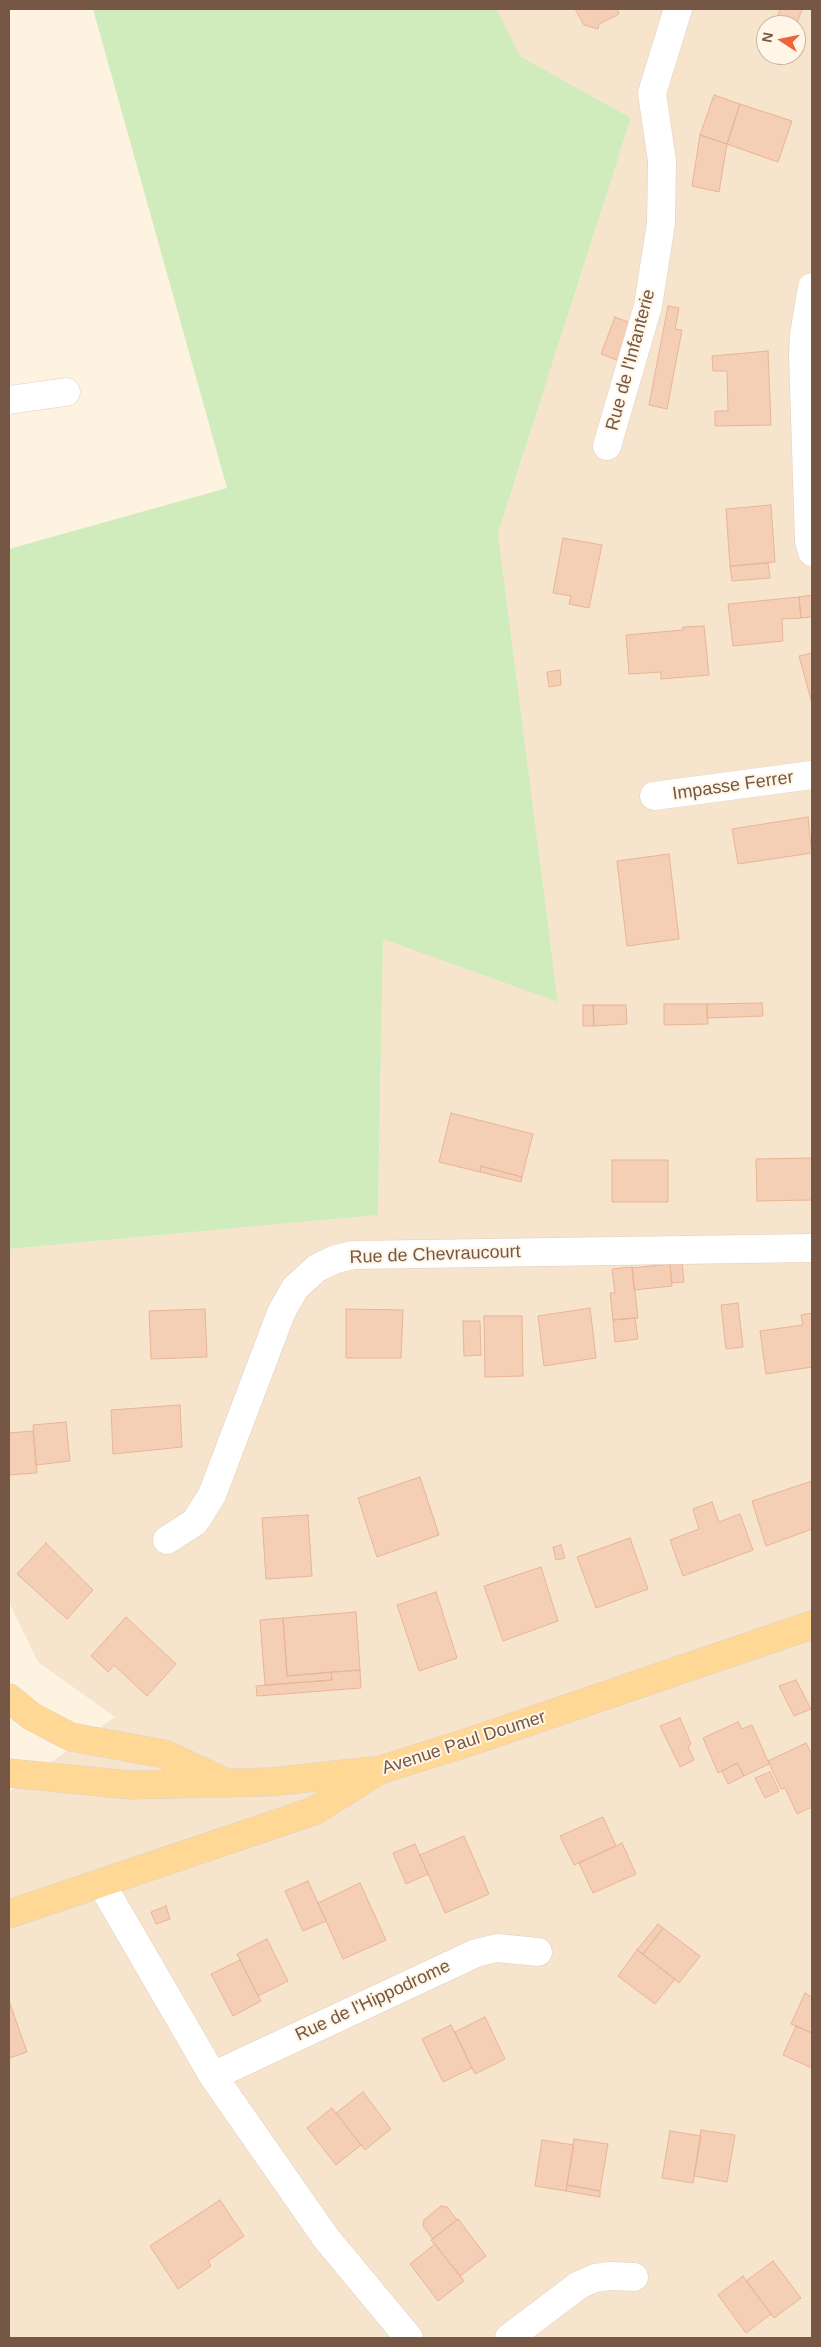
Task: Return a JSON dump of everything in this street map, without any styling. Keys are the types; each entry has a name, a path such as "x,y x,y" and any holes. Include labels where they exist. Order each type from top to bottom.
{"main road":[{"name":"Avenue Paul Doumer","path":"9,1914 314,1811 380,1770 472,1742 812,1625"},
{"path":"9,1698 31,1716 71,1737 164,1754 228,1784"},
{"path":"9,1773 130,1785 272,1782 380,1770"}],"street":[{"name":"Rue de l'Infanterie","path":"607,446 650,296 661,222 662,162 652,93 678,9"},
{"path":"812,287 804,334 803,356 809,541 812,552"},
{"path":"9,400 66,392"},
{"name":"Impasse Ferrer","path":"654,796 812,775"},
{"name":"Rue de Chevraucourt","path":"166,1540 195,1522 212,1495 281,1312 295,1288 317,1268 336,1259 353,1255 812,1248"},
{"path":"101,1883 213,2076 326,2238 409,2338"},
{"name":"Rue de l'Hippodrome","path":"213,2076 476,1953 498,1948 538,1952"},
{"path":"509,2338 579,2285 595,2278 610,2276 634,2277"}],"shaded area":[{"path":"497,9 812,9 812,2338 9,2338 9,1792 115,1717 38,1662 9,1602 9,1249 378,1215 383,938 558,1002 498,533 631,118 520,56"}],"green space":[{"path":"93,9 497,9 520,56 631,118 498,533 558,1002 383,939 378,1215 9,1249 9,549 227,488"}],"building":[{"path":"575,9 617,9 619,14 599,24 598,29 584,25"},
{"path":"780,9 802,9 800,15 778,15"},
{"path":"714,95 740,104 727,144 700,135"},
{"path":"740,104 792,121 778,162 727,144"},
{"path":"700,135 727,144 719,192 692,186"},
{"path":"668,306 679,308 675,329 682,330 667,409 649,405"},
{"path":"615,317 636,325 622,362 601,354"},
{"path":"768,351 771,425 715,426 715,411 728,411 727,371 713,371 712,356"},
{"path":"771,505 775,562 730,566 726,509"},
{"path":"563,538 602,545 589,608 569,604 571,596 553,593"},
{"path":"768,563 770,578 732,581 730,566"},
{"path":"812,595 812,617 801,618 799,597"},
{"path":"799,597 801,618 782,619 783,641 733,646 728,604"},
{"path":"704,626 709,675 661,679 661,672 629,674 626,635 683,630 683,627"},
{"path":"812,653 812,703 799,656"},
{"path":"560,670 561,685 549,687 547,672"},
{"path":"808,817 812,853 738,864 732,829"},
{"path":"669,854 679,939 627,946 617,861"},
{"path":"762,1003 763,1016 707,1018 707,1004"},
{"path":"664,1004 707,1004 708,1024 664,1025"},
{"path":"583,1005 593,1005 594,1026 583,1026"},
{"path":"593,1005 626,1005 627,1024 594,1026"},
{"path":"451,1113 533,1134 522,1177 481,1166 480,1172 439,1162"},
{"path":"812,1158 812,1200 757,1201 756,1159"},
{"path":"612,1160 668,1160 668,1202 612,1202"},
{"path":"481,1166 522,1177 521,1182 480,1172"},
{"path":"682,1263 684,1282 672,1283 670,1264"},
{"path":"670,1264 672,1286 634,1290 632,1268"},
{"path":"632,1267 638,1318 613,1320 610,1293 615,1293 612,1269"},
{"path":"738,1303 743,1347 726,1349 721,1305"},
{"path":"590,1308 596,1358 544,1366 538,1316"},
{"path":"205,1309 207,1357 151,1359 149,1311"},
{"path":"346,1309 403,1310 401,1358 346,1358"},
{"path":"812,1313 812,1367 766,1374 760,1331 803,1325 801,1315"},
{"path":"484,1316 522,1316 523,1376 485,1377"},
{"path":"635,1318 638,1339 615,1342 613,1320"},
{"path":"463,1321 480,1321 481,1355 464,1356"},
{"path":"180,1405 182,1447 113,1454 111,1410"},
{"path":"66,1422 70,1461 36,1465 33,1425"},
{"path":"33,1431 37,1473 9,1475 9,1433"},
{"path":"420,1477 439,1535 377,1557 358,1498"},
{"path":"812,1481 812,1529 766,1546 752,1501"},
{"path":"712,1502 719,1522 740,1514 753,1550 683,1576 670,1540 699,1529 693,1509"},
{"path":"308,1515 312,1576 266,1579 262,1518"},
{"path":"630,1538 648,1589 596,1608 577,1557"},
{"path":"46,1543 93,1590 67,1619 17,1574"},
{"path":"561,1545 565,1558 556,1560 553,1547"},
{"path":"541,1567 558,1621 503,1641 484,1586"},
{"path":"436,1592 457,1658 419,1671 397,1605"},
{"path":"356,1612 360,1670 287,1676 283,1618"},
{"path":"126,1617 176,1664 147,1696 114,1665 108,1672 91,1656"},
{"path":"283,1618 287,1676 331,1672 332,1680 265,1685 260,1620"},
{"path":"360,1670 361,1688 257,1696 256,1686 332,1680 331,1672"},
{"path":"796,1680 811,1709 794,1716 779,1686"},
{"path":"680,1718 691,1744 688,1747 694,1760 680,1767 660,1726"},
{"path":"738,1722 742,1729 752,1725 769,1764 744,1776 737,1763 718,1773 703,1738"},
{"path":"806,1743 812,1755 812,1807 797,1814 785,1788 781,1789 768,1761"},
{"path":"737,1763 744,1776 728,1784 722,1771"},
{"path":"770,1772 779,1791 765,1798 755,1778"},
{"path":"603,1817 616,1846 574,1865 560,1836"},
{"path":"464,1836 489,1894 445,1913 420,1855"},
{"path":"622,1843 636,1874 593,1893 579,1863"},
{"path":"415,1844 428,1874 406,1884 393,1853"},
{"path":"308,1881 326,1921 303,1931 285,1891"},
{"path":"360,1883 386,1940 343,1959 318,1903"},
{"path":"166,1906 170,1919 156,1924 151,1912"},
{"path":"658,1924 663,1928 643,1954 637,1950"},
{"path":"663,1928 700,1956 679,1983 643,1954"},
{"path":"267,1939 288,1981 258,1996 237,1954"},
{"path":"637,1950 675,1979 655,2004 618,1976"},
{"path":"240,1960 261,2001 233,2016 211,1974"},
{"path":"805,1993 812,1997 812,2033 791,2024"},
{"path":"9,2001 27,2052 9,2058"},
{"path":"485,2017 505,2059 475,2074 455,2032"},
{"path":"451,2025 472,2068 443,2082 422,2039"},
{"path":"796,2026 812,2033 812,2068 783,2055"},
{"path":"363,2092 391,2129 365,2150 336,2113"},
{"path":"332,2108 361,2145 336,2165 307,2128"},
{"path":"701,2130 735,2135 727,2182 694,2176"},
{"path":"670,2131 701,2136 693,2183 662,2178"},
{"path":"574,2139 608,2144 600,2191 567,2185"},
{"path":"542,2140 574,2145 566,2191 535,2186"},
{"path":"567,2185 600,2191 600,2197 566,2191"},
{"path":"220,2200 244,2236 208,2261 211,2266 178,2289 150,2246"},
{"path":"441,2206 447,2207 457,2220 433,2239 423,2226 424,2220"},
{"path":"458,2219 486,2256 460,2276 431,2240"},
{"path":"435,2244 464,2281 438,2301 410,2264"},
{"path":"773,2261 801,2298 774,2318 746,2281"},
{"path":"743,2276 771,2314 746,2333 718,2295"}]}
